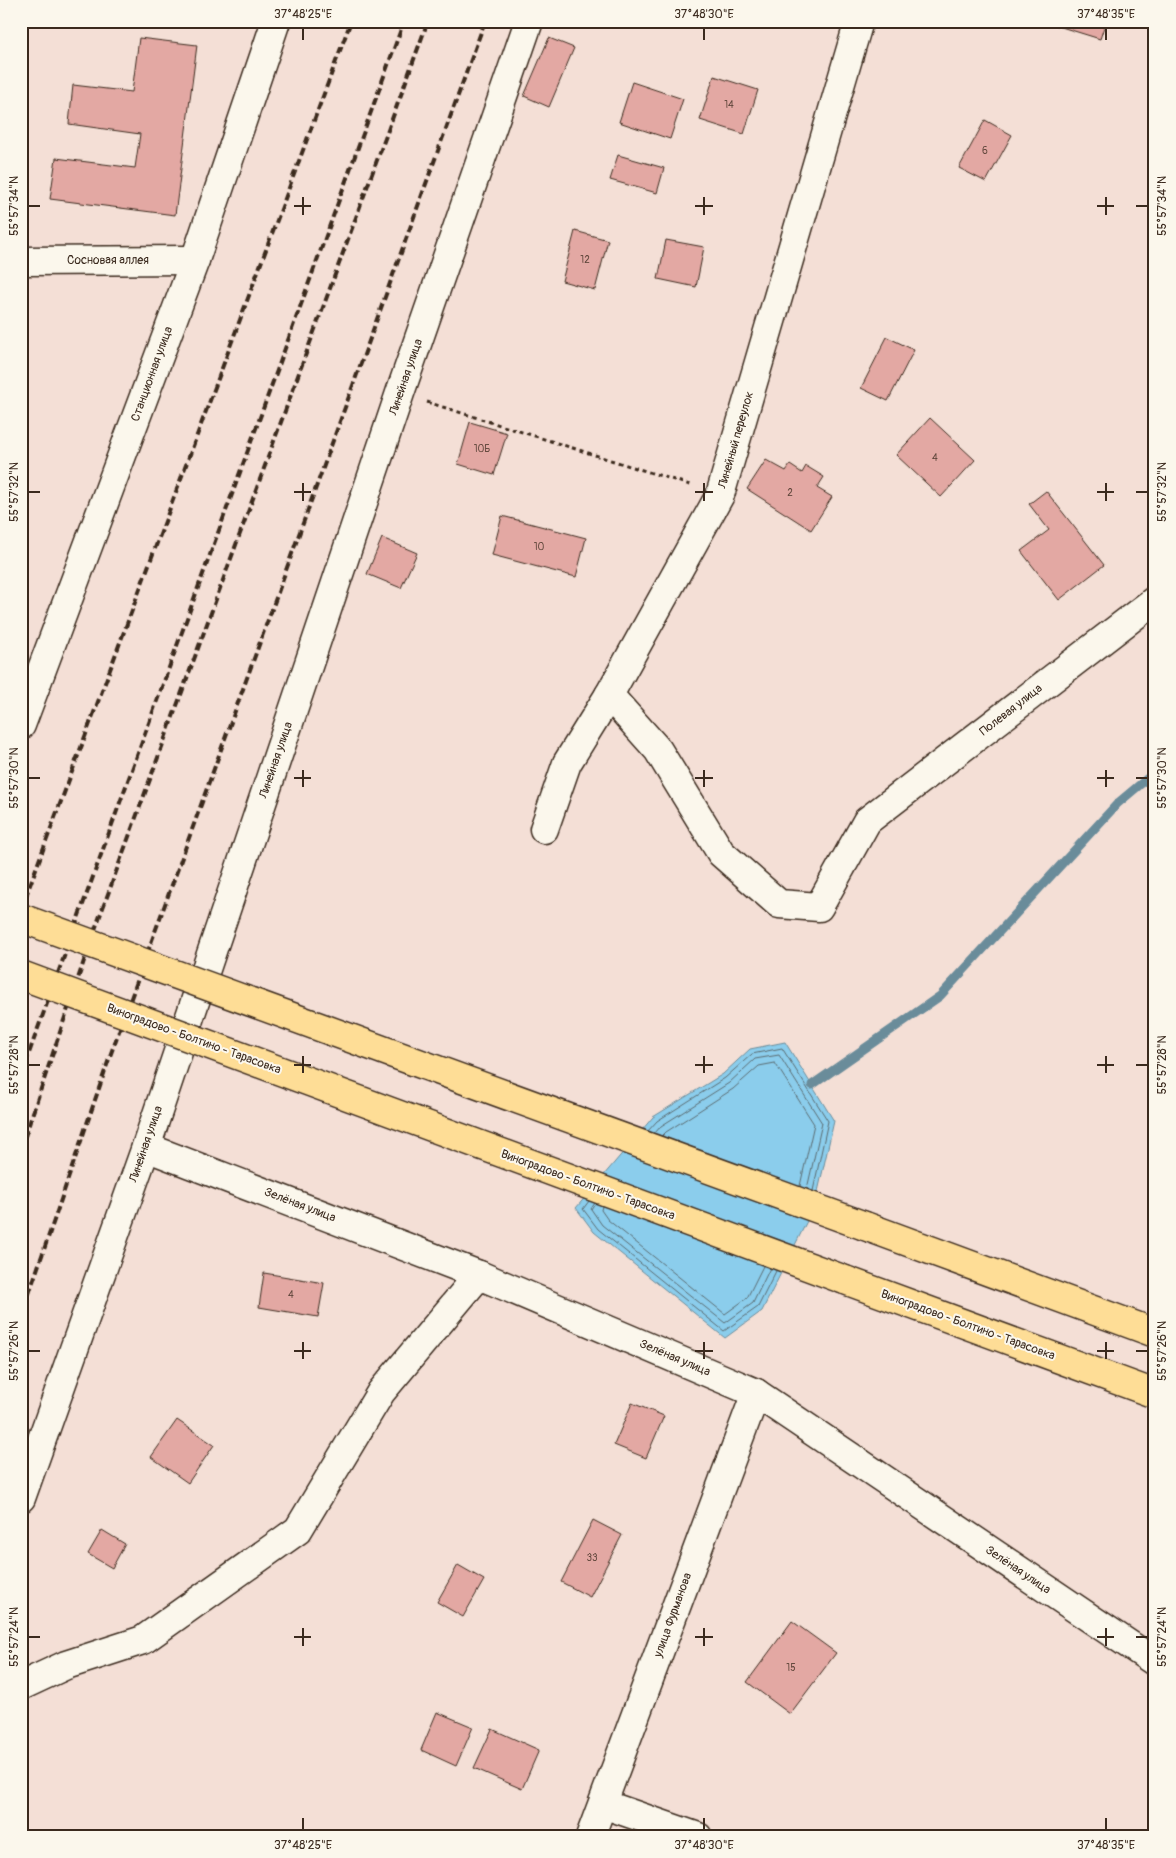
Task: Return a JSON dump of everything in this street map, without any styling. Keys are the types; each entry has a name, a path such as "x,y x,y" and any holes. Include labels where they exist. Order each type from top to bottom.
{"main road":[{"path":"21,918 1155,1333"},
{"name":"Виноградово - Болтино - Тарасовка","path":"21,975 1155,1394"}],"street":[{"name":"Станционная улица","path":"21,725 194,260 276,21"},
{"name":"Линейная улица","path":"21,1498 146,1147 400,393 529,21"},
{"name":"Линейный переулок","path":"544,829 567,763 609,694 720,495 859,21"},
{"name":"Сосновая аллея","path":"21,261 194,260"},
{"name":"Полевая улица","path":"609,694 658,750 721,853 779,904 819,907 867,821 1155,600"},
{"name":"Зелёная улица","path":"146,1147 480,1275 756,1392 1155,1662"},
{"path":"21,1686 66,1665 142,1640 298,1530 381,1392 480,1275"},
{"name":"улица Фурманова","path":"590,1837 756,1392"},
{"path":"603,1804 698,1837"}],"path":[{"path":"400,393 720,495"}],"water":[{"path":"785,1042 834,1121 815,1205 762,1311 725,1338 594,1232 576,1208 653,1117 723,1074 750,1049"}],"building":[{"path":"1042,21 1106,21 1100,39"},
{"path":"139,38 197,45 175,215 50,199 56,158 135,168 140,134 69,124 73,85 132,92"},
{"path":"549,38 574,48 549,107 524,96"},
{"path":"714,76 758,90 744,134 700,120"},
{"path":"632,82 683,99 670,139 619,122"},
{"path":"985,120 1012,135 986,182 959,168"},
{"path":"618,155 664,168 657,193 610,180"},
{"path":"575,231 608,240 595,290 562,281"},
{"path":"666,240 704,247 696,287 658,279"},
{"path":"887,337 914,350 888,401 861,388"},
{"path":"930,418 975,460 941,497 896,455"},
{"path":"470,422 507,433 494,475 458,464"},
{"path":"766,460 786,471 790,465 802,473 806,466 824,477 817,488 832,497 811,530 747,489"},
{"path":"1046,491 1104,565 1059,600 1021,551 1049,530 1029,504"},
{"path":"502,516 586,538 576,577 492,555"},
{"path":"382,538 417,553 401,588 367,574"},
{"path":"264,1273 324,1283 318,1317 259,1307"},
{"path":"632,1403 664,1416 646,1458 614,1445"},
{"path":"177,1420 214,1445 188,1483 151,1457"},
{"path":"593,1520 622,1535 590,1597 561,1582"},
{"path":"102,1530 125,1544 112,1568 88,1554"},
{"path":"458,1565 484,1580 463,1617 437,1602"},
{"path":"792,1621 836,1653 790,1714 747,1682"},
{"path":"437,1712 473,1727 456,1766 421,1750"},
{"path":"492,1729 539,1750 522,1789 474,1768"}],"waterway":[{"path":"812,1085 940,996 1118,803 1155,772"}],"railway":[{"path":"21,909 351,21"},
{"path":"21,1075 404,21"},
{"path":"21,1148 90,943 428,21"},
{"path":"21,1317 110,1056 485,21"}]}
